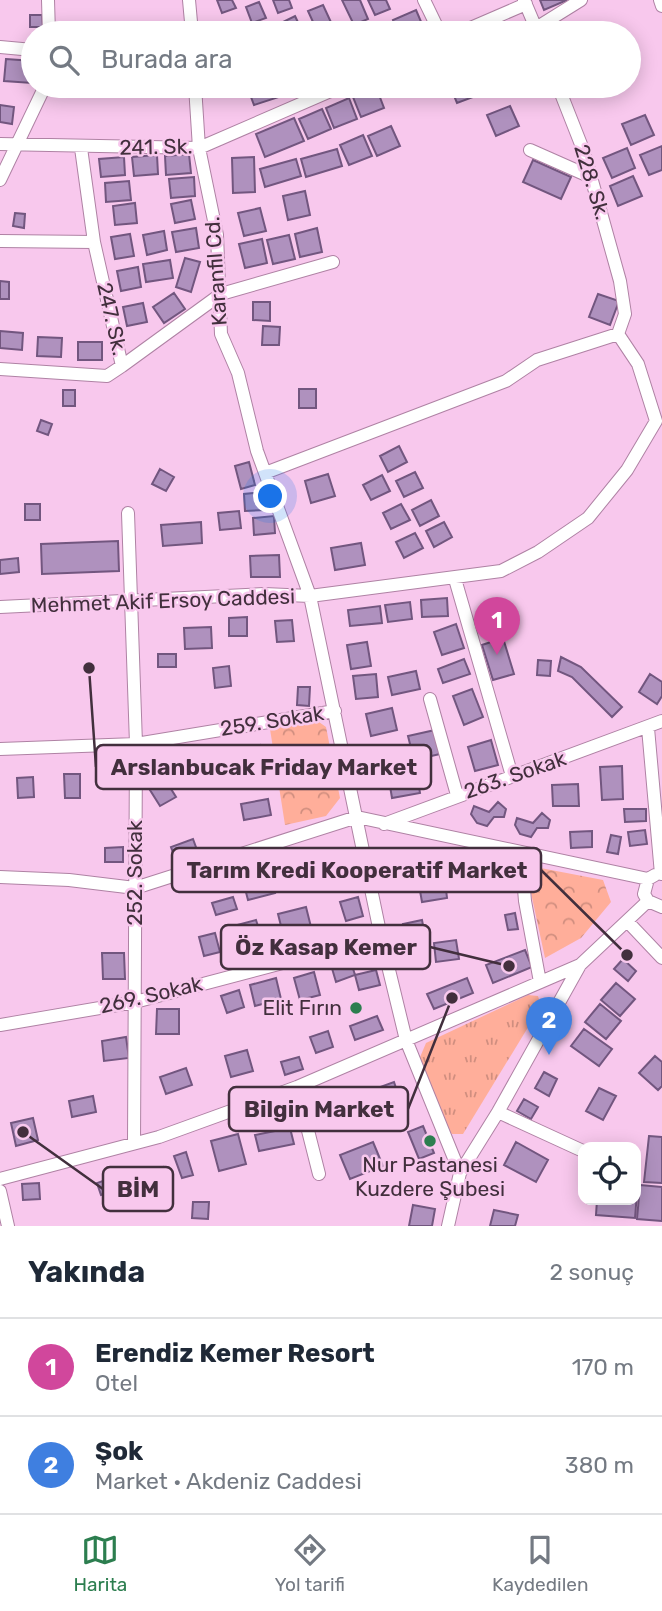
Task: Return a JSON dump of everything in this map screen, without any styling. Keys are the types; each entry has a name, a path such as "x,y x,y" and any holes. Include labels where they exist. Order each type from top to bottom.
{"street":[{"path":"48,0 49,21"},
{"path":"189,0 191,21"},
{"path":"424,0 434,21"},
{"path":"550,21 581,0"},
{"path":"660,0 662,6"},
{"path":"485,21 525,2 533,21"},
{"path":"0,47 21,49"},
{"path":"0,180 39,98"},
{"name":"Karanfil Cd.","path":"196,98 199,148 217,235 221,334 238,373 257,451 310,596"},
{"name":"241. Sk.","path":"0,144 80,148 199,148 314,98"},
{"name":"228. Sk.","path":"562,98 591,177 620,281 625,314 618,334"},
{"name":"247. Sk.","path":"0,369 107,376 122,366 94,242 80,148"},
{"path":"530,150 591,177"},
{"path":"0,241 94,242"},
{"path":"122,366 221,294 334,262"},
{"path":"265,473 506,381 537,360 618,334 638,364 656,421 626,470 588,518 538,552 501,571 310,596"},
{"name":"252. Sokak","path":"128,513 136,744 134,1143"},
{"path":"455,579 512,776"},
{"name":"Mehmet Akif Ersoy Caddesi","path":"0,607 133,603 264,594 310,596 381,937 406,1040 460,1173"},
{"path":"430,699 457,795"},
{"name":"259. Sokak","path":"0,748 136,744 335,711"},
{"name":"263. Sokak","path":"384,824 662,721"},
{"path":"0,877 69,880 135,888 356,817 648,879 662,874 648,728"},
{"path":"522,853 525,901 540,982"},
{"path":"648,879 644,894 648,901 662,907"},
{"path":"448,1226 460,1173 498,1112 580,965 648,901"},
{"path":"627,921 662,958"},
{"name":"269. Sokak","path":"0,1025 135,1002 381,937"},
{"path":"0,1179 134,1143 297,1087 580,965"},
{"path":"297,1087 319,1174"},
{"path":"498,1112 578,1149"},
{"path":"0,1191 8,1226"}],"green space":[{"path":"319,722 326,727 340,798 326,816 285,825 270,729"},
{"path":"525,865 603,880 611,902 581,938 545,958"},
{"path":"528,995 538,996 541,1006 463,1134 452,1134 445,1127 418,1062 426,1043"}],"building":[{"path":"217,0 232,0 236,8 222,13"},
{"path":"273,0 289,0 292,8 278,13"},
{"path":"342,0 360,0 368,19 352,21"},
{"path":"368,0 386,0 390,9 375,15"},
{"path":"540,0 567,0 544,10"},
{"path":"259,2 266,18 251,21 246,7"},
{"path":"323,5 330,21 313,21 308,11"},
{"path":"416,10 421,21 393,21"},
{"path":"30,15 42,15 42,21 30,21"},
{"path":"295,16 297,21 285,21"},
{"path":"6,59 21,60 21,82 4,81"},
{"path":"251,98 276,98 254,105"},
{"path":"349,98 357,119 334,128 326,108"},
{"path":"353,98 380,98 384,108 361,117"},
{"path":"455,98 470,98 457,103"},
{"path":"0,105 14,107 12,124 0,122"},
{"path":"510,106 519,126 496,136 487,115"},
{"path":"322,109 331,129 308,139 299,119"},
{"path":"645,115 654,135 631,145 622,124"},
{"path":"294,118 304,141 265,157 256,134"},
{"path":"391,126 400,146 377,156 368,136"},
{"path":"363,135 372,156 349,165 340,145"},
{"path":"662,146 662,170 649,175 640,155"},
{"path":"627,148 635,168 612,178 603,158"},
{"path":"337,149 342,166 306,177 301,159"},
{"path":"189,154 191,173 166,175 165,156"},
{"path":"157,155 158,174 134,176 132,157"},
{"path":"124,157 125,175 101,177 99,159"},
{"path":"254,157 255,192 233,193 232,158"},
{"path":"296,159 301,176 265,187 260,169"},
{"path":"533,160 571,177 561,199 523,182"},
{"path":"633,176 642,196 618,206 610,186"},
{"path":"194,177 195,196 171,198 169,179"},
{"path":"129,181 131,200 106,202 105,183"},
{"path":"305,191 310,215 288,220 283,196"},
{"path":"191,200 195,219 175,223 171,204"},
{"path":"135,203 137,223 115,225 113,206"},
{"path":"260,208 266,231 244,236 238,213"},
{"path":"15,213 25,214 24,228 13,226"},
{"path":"196,228 199,248 176,252 172,232"},
{"path":"317,228 322,252 300,257 295,234"},
{"path":"164,231 167,250 147,255 143,235"},
{"path":"130,234 134,256 115,259 111,237"},
{"path":"289,235 295,259 273,264 267,240"},
{"path":"262,239 267,263 245,268 239,244"},
{"path":"185,258 200,262 191,292 176,287"},
{"path":"170,260 173,278 146,282 143,264"},
{"path":"138,267 141,287 121,291 117,271"},
{"path":"0,281 9,282 9,299 0,299"},
{"path":"174,293 185,309 164,323 153,307"},
{"path":"598,294 619,301 610,325 589,317"},
{"path":"253,302 270,302 270,321 253,320"},
{"path":"143,303 147,322 127,326 123,307"},
{"path":"263,326 280,327 279,345 262,345"},
{"path":"0,331 23,333 22,350 0,348"},
{"path":"38,337 62,338 61,357 37,356"},
{"path":"78,342 102,342 102,360 78,360"},
{"path":"299,389 316,389 316,408 299,408"},
{"path":"63,390 75,390 75,406 63,406"},
{"path":"41,420 52,424 48,435 37,431"},
{"path":"399,446 407,462 388,472 380,456"},
{"path":"249,462 255,485 241,489 235,466"},
{"path":"160,469 174,477 166,491 152,484"},
{"path":"415,472 423,488 404,497 396,481"},
{"path":"328,474 335,496 311,503 305,481"},
{"path":"382,475 390,491 371,500 363,485"},
{"path":"265,492 266,510 245,511 244,494"},
{"path":"431,500 439,516 420,526 412,510"},
{"path":"25,504 40,504 40,520 25,520"},
{"path":"401,504 410,520 391,529 383,513"},
{"path":"239,511 241,528 220,530 218,513"},
{"path":"274,516 275,533 254,535 253,518"},
{"path":"201,522 202,543 163,546 161,525"},
{"path":"444,522 452,537 434,547 426,531"},
{"path":"415,533 423,548 404,558 396,542"},
{"path":"118,541 119,571 42,574 41,544"},
{"path":"361,543 365,565 335,570 331,548"},
{"path":"279,555 280,577 251,577 250,556"},
{"path":"18,558 19,572 0,574 0,560"},
{"path":"447,598 448,616 422,617 421,600"},
{"path":"410,602 412,619 388,622 385,605"},
{"path":"380,606 382,623 350,626 348,610"},
{"path":"247,617 247,636 229,636 229,618"},
{"path":"292,620 294,641 277,642 275,621"},
{"path":"456,624 464,648 442,655 434,632"},
{"path":"211,627 212,648 185,649 184,628"},
{"path":"503,638 514,674 493,680 482,645"},
{"path":"367,642 371,666 351,669 347,645"},
{"path":"158,654 176,654 176,667 158,667"},
{"path":"561,657 581,667 622,707 612,717 572,677 558,671"},
{"path":"464,659 470,674 443,683 438,669"},
{"path":"538,660 551,661 550,676 537,675"},
{"path":"229,666 231,686 215,688 213,668"},
{"path":"416,671 420,689 392,695 388,677"},
{"path":"376,674 378,697 356,699 353,676"},
{"path":"650,674 662,682 662,696 657,704 639,692"},
{"path":"298,687 310,687 309,706 297,705"},
{"path":"472,689 483,717 464,725 453,696"},
{"path":"392,708 397,730 371,736 366,714"},
{"path":"435,730 440,754 414,760 408,736"},
{"path":"491,740 498,765 475,771 468,747"},
{"path":"260,745 268,769 253,774 245,750"},
{"path":"622,766 623,799 602,800 600,767"},
{"path":"64,774 80,774 80,798 65,798"},
{"path":"417,775 420,793 392,798 389,780"},
{"path":"33,777 34,797 18,798 17,778"},
{"path":"166,781 176,797 160,806 150,790"},
{"path":"578,784 579,806 553,806 552,785"},
{"path":"268,799 271,815 244,820 241,804"},
{"path":"498,802 506,809 504,817 494,817 487,826 477,823 471,814 474,806 489,812"},
{"path":"624,809 646,809 646,821 625,822"},
{"path":"542,813 550,820 548,828 537,828 531,837 520,834 515,825 517,818 533,823"},
{"path":"645,830 647,844 630,846 628,832"},
{"path":"592,831 592,847 571,848 570,832"},
{"path":"611,835 621,837 618,854 607,852"},
{"path":"193,839 197,850 175,858 171,847"},
{"path":"123,847 123,862 105,862 105,848"},
{"path":"268,870 275,893 248,900 242,877"},
{"path":"445,881 447,898 422,902 419,885"},
{"path":"233,897 237,909 216,915 212,903"},
{"path":"358,897 363,916 346,921 340,902"},
{"path":"306,907 311,927 283,934 278,914"},
{"path":"515,913 518,929 508,930 505,915"},
{"path":"256,920 263,942 233,951 226,928"},
{"path":"422,920 425,936 406,940 403,924"},
{"path":"215,933 220,952 204,956 199,937"},
{"path":"456,940 459,959 436,962 434,943"},
{"path":"525,950 532,967 493,983 486,965"},
{"path":"102,953 124,953 125,979 103,979"},
{"path":"350,959 355,975 336,982 331,965"},
{"path":"623,959 636,971 628,981 614,969"},
{"path":"376,970 380,985 359,990 355,975"},
{"path":"314,972 320,995 300,1000 294,978"},
{"path":"276,978 281,999 255,1006 250,985"},
{"path":"467,978 473,993 434,1009 427,994"},
{"path":"616,983 635,999 620,1016 601,1000"},
{"path":"239,990 244,1007 227,1013 221,996"},
{"path":"600,1004 621,1021 606,1039 585,1022"},
{"path":"157,1009 179,1009 179,1034 156,1034"},
{"path":"377,1016 383,1030 355,1040 350,1026"},
{"path":"584,1029 612,1049 599,1066 571,1046"},
{"path":"328,1031 333,1047 316,1053 310,1037"},
{"path":"126,1037 129,1058 104,1061 102,1041"},
{"path":"247,1050 253,1071 231,1077 225,1056"},
{"path":"655,1056 662,1062 662,1086 658,1090 639,1073"},
{"path":"299,1057 303,1069 285,1075 281,1062"},
{"path":"186,1068 192,1085 166,1094 160,1077"},
{"path":"544,1072 557,1079 549,1096 535,1088"},
{"path":"394,1082 398,1094 373,1103 369,1091"},
{"path":"599,1088 616,1096 603,1120 586,1111"},
{"path":"93,1096 96,1112 72,1117 69,1101"},
{"path":"524,1099 538,1107 531,1119 517,1111"},
{"path":"33,1118 38,1140 16,1146 11,1123"},
{"path":"423,1126 434,1153 419,1159 408,1132"},
{"path":"290,1128 294,1144 259,1151 255,1135"},
{"path":"238,1134 246,1164 219,1171 211,1141"},
{"path":"649,1136 662,1137 662,1183 644,1182"},
{"path":"373,1142 383,1166 350,1179 340,1155"},
{"path":"516,1142 548,1160 536,1182 504,1165"},
{"path":"186,1152 193,1175 182,1178 174,1156"},
{"path":"163,1167 169,1190 138,1199 131,1177"},
{"path":"120,1175 125,1188 101,1195 97,1183"},
{"path":"39,1183 40,1199 23,1200 22,1184"},
{"path":"641,1185 662,1187 662,1221 637,1219 638,1205 641,1205"},
{"path":"193,1202 209,1202 208,1219 192,1218"},
{"path":"413,1205 435,1209 432,1226 409,1226"},
{"path":"597,1205 636,1205 635,1218 596,1215"},
{"path":"494,1210 518,1215 515,1226 490,1226"}],"place":[{"name":"Erendiz Kemer Resort","path":"497,655"},
{"name":"Arslanbucak Friday Market","path":"89,668"},
{"name":"Tarım Kredi Kooperatif Market","path":"627,955"},
{"name":"Öz Kasap Kemer","path":"509,966"},
{"name":"Bilgin Market","path":"452,998"},
{"name":"Elit Fırın","path":"356,1008"},
{"name":"Şok","path":"549,1055"},
{"name":"BİM","path":"23,1132"},
{"name":"Nur Pastanesi Kuzdere Şubesi","path":"430,1141"}]}
